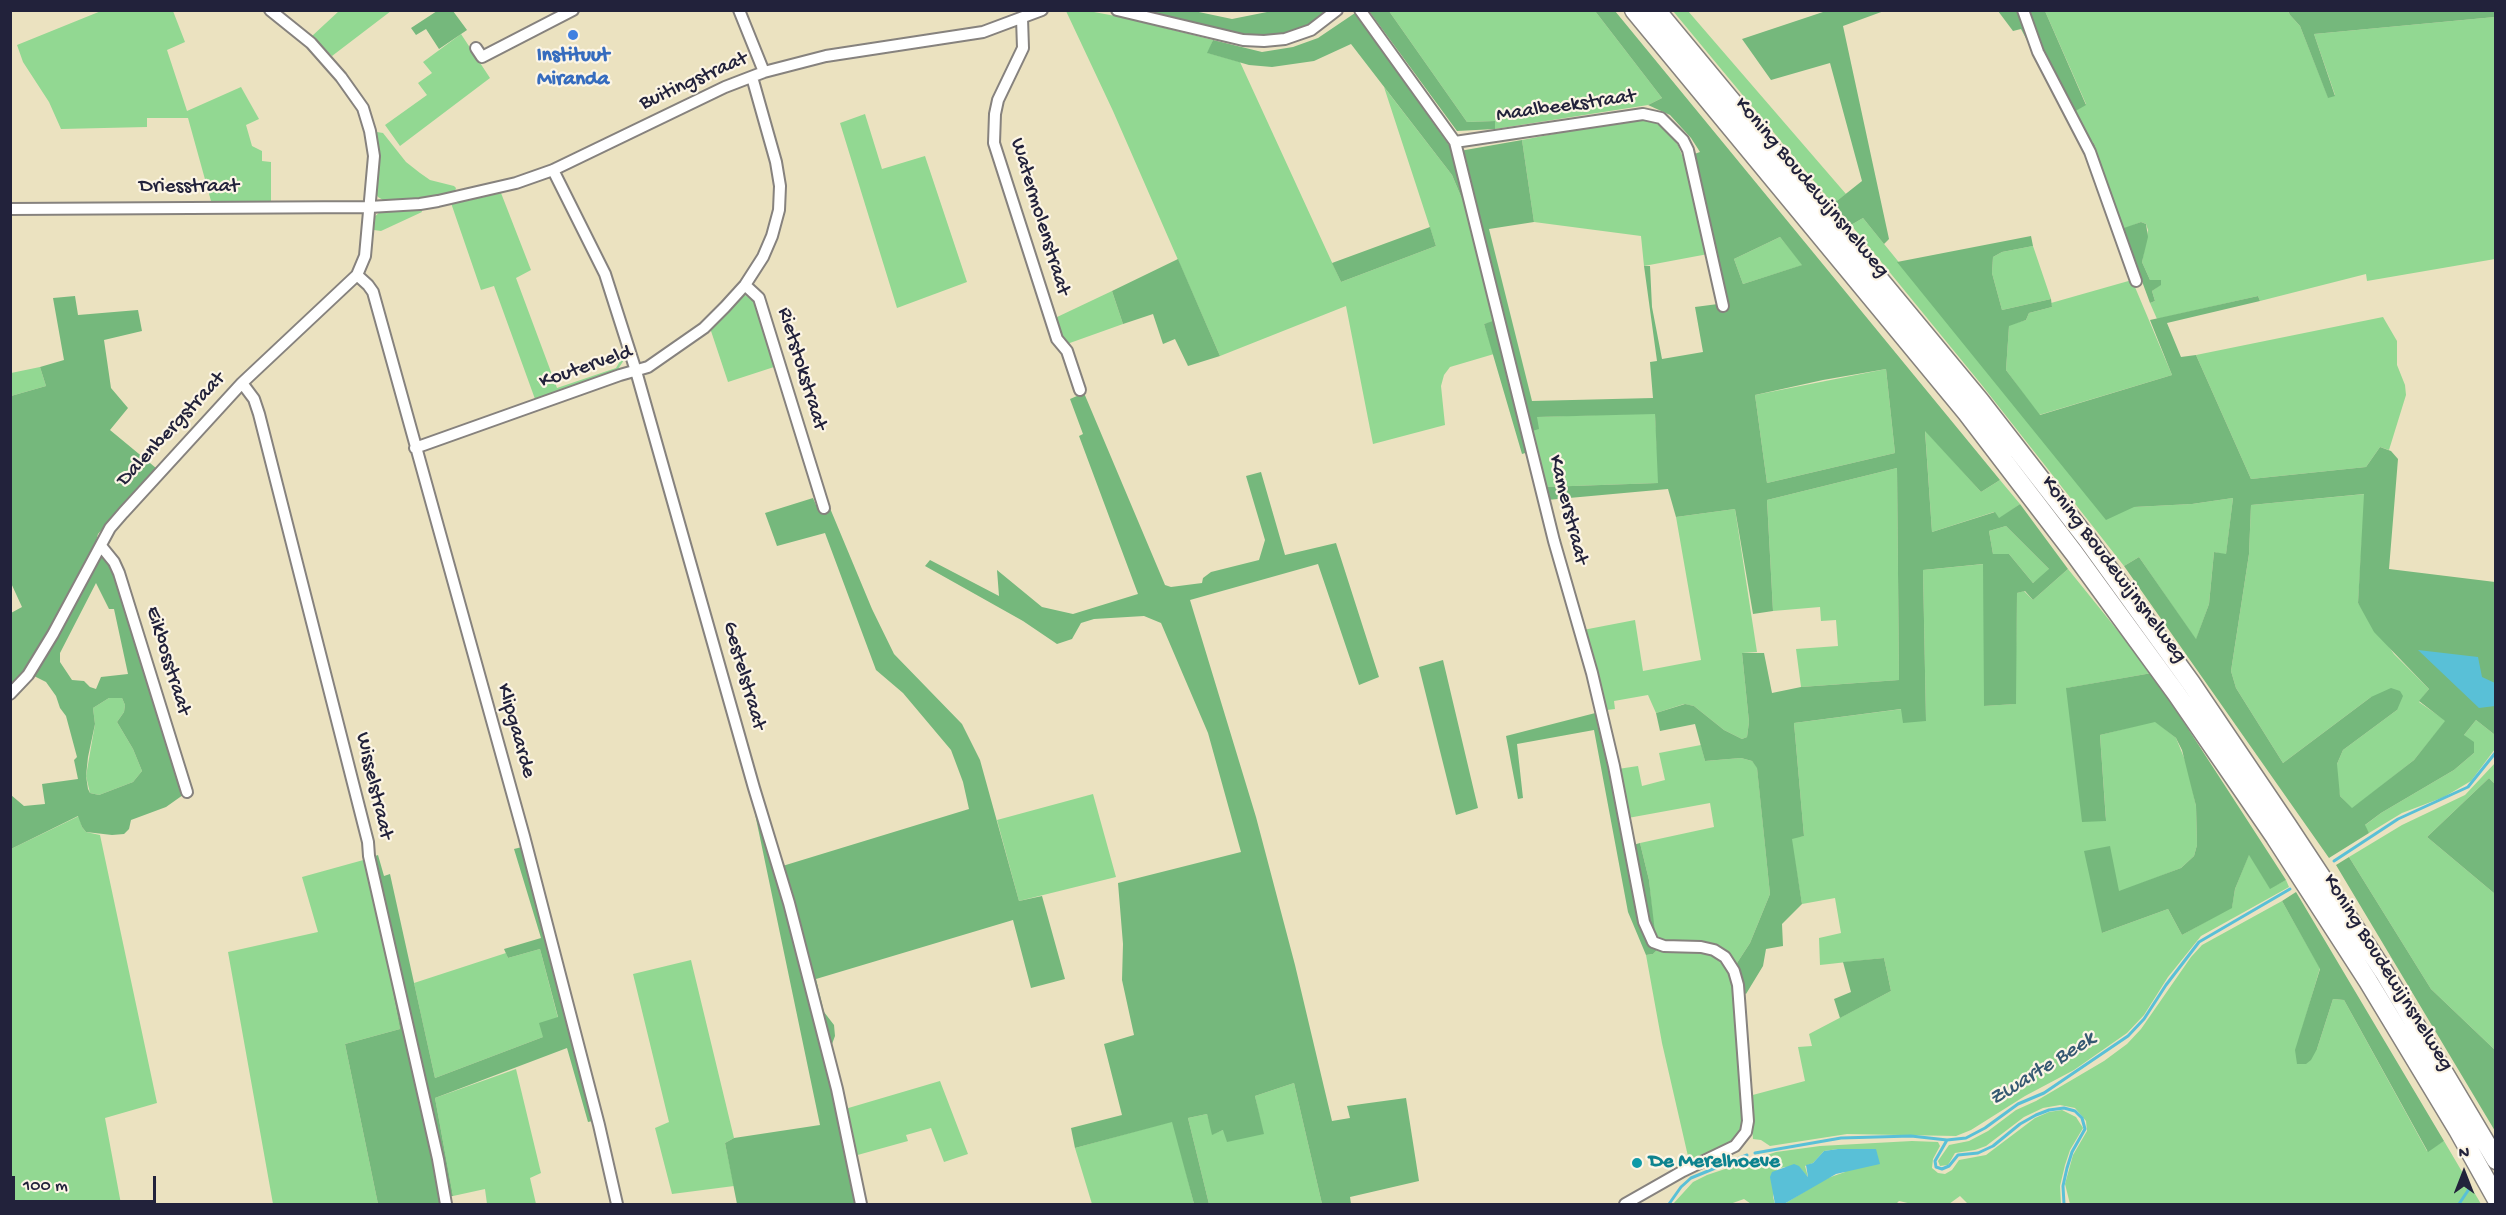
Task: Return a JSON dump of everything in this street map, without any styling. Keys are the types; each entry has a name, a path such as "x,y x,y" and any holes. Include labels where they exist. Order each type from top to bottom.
{"highway":[{"name":"Koning Boudewijnsnelweg","path":"1634,10 1967,413 2074,553 2176,693 2275,837 2368,981 2458,1130 2496,1198"},
{"name":"Koning Boudewijnsnelweg","path":"1656,10 1980,401 2087,539 2191,682 2300,844 2384,972 2496,1160"}],"street":[{"name":"Dalenbergstraat","path":"10,694 28,675 43,651 110,528 242,382 357,275 365,256 374,156 363,108 341,77 311,43 270,10"},
{"path":"476,48 482,57 573,10"},
{"path":"739,10 764,72"},
{"name":"Buitingstraat","path":"369,207 420,204 516,183 553,170 725,87 764,72 826,56 983,32 1042,10"},
{"path":"1117,10 1243,40 1264,41 1285,39 1311,30 1337,10"},
{"name":"Kamerstraat","path":"1360,10 1455,142 1554,541 1592,673 1614,766 1644,922 1653,942 1664,946 1701,947 1714,950 1725,957 1734,971 1738,985 1748,1120 1746,1132 1735,1146 1683,1171 1625,1204"},
{"path":"2023,10 2038,52 2090,152 2136,281"},
{"name":"Watermolenstraat","path":"1022,18 1023,48 998,100 994,143 1057,339 1067,351 1080,390"},
{"path":"745,285 772,236 780,198 776,162 752,77"},
{"name":"Maalbeekstraat","path":"1455,142 1642,114 1661,118 1683,140 1688,150 1723,306"},
{"name":"Gestelstraat","path":"553,170 605,274 636,371 754,788 789,903 837,1089 861,1204"},
{"name":"Driesstraat","path":"10,209 369,207"},
{"name":"Klipgaarde","path":"357,275 373,292 524,836 617,1204"},
{"name":"Kouterveld","path":"415,448 648,367 704,328 745,285"},
{"name":"Rietstokstraat","path":"745,285 759,298 824,508"},
{"name":"Wisselstraat","path":"242,382 254,399 259,414 368,842 369,856 438,1159 446,1204"},
{"name":"Eikbosstraat","path":"101,546 114,562 119,573 188,792"}],"green space":[{"path":"1829,10 1884,11 1843,26 1889,239 1884,244 1863,218 1851,225 1833,204 1862,181 1830,63 1771,80 1742,39"},
{"path":"2495,10 2495,17 2314,34 2335,96 2328,98 2300,26 2288,11"},
{"path":"101,11 173,11 185,42 167,50 187,111 241,87 259,119 246,125 252,146 262,151 262,161 271,162 271,202 211,201 188,118 147,118 147,127 61,129 49,102 23,62 17,45"},
{"path":"339,11 391,11 332,56 312,36"},
{"path":"437,11 453,11 467,30 439,49 426,29 416,35 411,28"},
{"path":"1066,11 1094,12 1121,17 1213,40 1208,53 1240,62 1341,282 1436,246 1384,87 1452,175 1465,206 1493,322 1484,324 1494,354 1450,367 1444,375 1441,386 1445,425 1373,444 1346,306 1220,356 1113,111"},
{"path":"1138,11 1194,11 1232,19 1272,11 1328,11 1306,27 1281,35 1262,36 1235,33"},
{"path":"1369,11 1389,11 1467,122 1495,121 1495,129 1457,131"},
{"path":"1389,11 1595,11 1662,98 1648,105 1495,129 1495,121 1467,122"},
{"path":"1595,11 1615,11 2000,480 1981,492 1925,431 1932,532 1995,512 1999,518 2020,504 2068,569 2033,600 2025,591 2017,593 2016,704 1984,706 1983,564 1923,570 1926,721 1903,723 1901,709 1794,723 1804,836 1792,839 1802,904 1782,924 1783,946 1766,949 1763,966 1746,994 1742,992 1737,963 1750,943 1770,894 1757,768 1752,761 1741,758 1705,761 1695,724 1660,731 1656,713 1685,704 1694,706 1724,730 1742,739 1747,737 1749,722 1742,653 1764,653 1772,693 1801,687 1899,680 1897,468 1767,500 1773,611 1753,614 1735,509 1676,517 1668,489 1547,500 1544,487 1658,483 1655,414 1537,417 1539,429 1532,431 1535,450 1522,454 1484,324 1493,321 1465,206 1452,175 1351,44 1314,61 1272,67 1249,65 1207,53 1213,40 1262,52 1293,47 1318,38 1355,13 1454,152 1522,140 1534,222 1489,229 1532,401 1653,398 1650,362 1657,361 1644,266 1650,266 1652,307 1662,359 1703,352 1695,307 1718,304 1683,158 1700,152 1691,138 1670,115 1648,105 1662,98","holes":["1780,237 1802,265 1743,284 1734,259","1886,369 1895,453 1767,483 1755,395","2006,526 2049,569 2033,583 2009,554 1993,554 1989,531"]},
{"path":"1673,11 1688,11 1846,194 1833,204"},
{"path":"1998,11 2045,11 2086,105 2067,116 2021,29 2013,31"},
{"path":"2045,11 2288,11 2300,26 2328,97 2335,95 2314,34 2495,17 2495,259 2367,281 2366,274 2260,301 2258,296 2157,319 2150,303 2155,301 2152,291 2160,285 2150,280 2142,262 2148,230 2146,224 2141,222 2124,229 2094,143 2089,144 2075,111 2086,104"},
{"path":"461,34 490,78 400,146 385,125 427,95 418,83 432,73 423,62"},
{"path":"865,114 882,169 925,156 967,282 897,308 840,123"},
{"path":"1654,121 1665,128 1678,145 1708,254 1644,266 1641,236 1534,222 1522,140 1601,125"},
{"path":"377,132 383,133 406,162 420,173 430,180 454,186 455,191 418,199 383,200 378,197 375,192"},
{"path":"2094,143 2124,228 2141,222 2146,224 2148,237 2142,262 2150,280 2161,280 2161,285 2152,291 2155,301 2150,303 2126,238 2116,242 2083,145"},
{"path":"501,193 531,270 516,278 557,388 616,368 623,356 626,357 616,372 535,399 494,286 481,290 451,203"},
{"path":"421,209 422,212 381,231 370,227 373,218 380,212"},
{"path":"1863,218 2026,419 2134,507 2192,504 2233,498 2226,555 2214,552 2209,604 2196,640 2139,557 2124,566 1981,384 1851,225"},
{"path":"1430,227 1436,246 1341,282 1332,263"},
{"path":"2031,236 2033,246 2002,252 1993,257 1992,273 2002,310 2051,299 2052,307 2029,313 2026,320 2009,326 2006,370 2040,415 2172,375 2150,320 2258,296 2260,301 2167,323 2181,357 2196,355 2251,479 2366,467 2380,447 2391,451 2398,459 2389,569 2495,582 2495,735 2476,720 2464,735 2474,742 2474,753 2454,770 2381,813 2365,825 2369,833 2329,858 2124,566 2139,557 2196,639 2209,604 2214,552 2226,554 2233,498 2192,504 2134,507 2106,520 1897,262","holes":["2364,494 2358,603 2374,632 2429,689 2419,701 2445,721 2414,760 2352,808 2340,796 2337,764 2343,750 2397,710 2403,696 2400,691 2391,688 2371,697 2283,763 2236,688 2231,671 2249,554 2251,505"]},
{"path":"1780,237 1803,265 1743,284 1734,259"},
{"path":"2033,246 2051,299 2002,310 1992,273 1993,257 2002,252"},
{"path":"1178,259 1220,356 1188,366 1175,339 1163,344 1153,314 1123,324 1112,291"},
{"path":"2132,280 2172,375 2039,415 2006,370 2009,325 2026,320 2029,313 2052,307 2051,303"},
{"path":"1112,291 1123,324 1067,344 1059,334 1055,318"},
{"path":"745,295 755,302 774,367 728,382 710,328 739,298"},
{"path":"75,296 78,315 138,310 142,331 104,340 111,388 128,408 110,430 156,468 98,534 94,549 112,566 183,795 166,807 131,820 129,829 124,834 86,832 78,816 11,849 11,795 24,806 45,804 42,784 78,779 74,760 77,757 66,716 46,682 24,671 11,687 11,613 22,607 11,583 11,396 46,386 40,367 64,360 53,298","holes":["96,583 109,609 114,609 128,674 101,677 96,689 84,681 72,680 60,662 60,653","109,698 122,698 125,705 124,712 117,722 133,749 142,771 133,782 99,795 90,793 86,776 95,724 93,708"]},
{"path":"2383,317 2397,341 2397,365 2405,385 2406,395 2389,450 2380,447 2366,467 2251,479 2196,355"},
{"path":"40,367 46,386 11,396 11,373"},
{"path":"1886,369 1895,453 1767,483 1755,395"},
{"path":"1084,393 1165,585 1171,587 1202,583 1203,578 1211,572 1259,560 1265,540 1246,476 1261,472 1285,555 1336,543 1379,677 1359,685 1318,564 1190,600 1256,817 1295,965 1332,1121 1350,1118 1347,1106 1406,1098 1419,1181 1350,1197 1351,1204 1322,1204 1294,1083 1255,1096 1264,1134 1227,1142 1223,1130 1212,1135 1207,1114 1188,1118 1209,1204 1194,1204 1172,1122 1075,1148 1071,1128 1122,1115 1104,1044 1134,1035 1122,980 1123,944 1118,883 1241,852 1208,733 1161,623 1144,616 1094,619 1081,623 1072,639 1057,644 1023,621 925,566 930,560 999,596 997,570 1042,607 1073,614 1138,594 1079,436 1083,434 1070,399"},
{"path":"1655,413 1659,483 1544,487 1531,431 1537,417"},
{"path":"1925,430 1981,492 2000,480 2020,504 1999,519 1994,512 1932,532"},
{"path":"1897,468 1899,680 1801,687 1796,649 1838,646 1836,620 1821,621 1820,607 1773,611 1767,500"},
{"path":"2365,494 2358,603 2394,654 2429,689 2419,702 2446,721 2414,760 2352,809 2340,796 2336,776 2337,764 2343,750 2397,710 2371,697 2283,763 2236,688 2231,671 2249,554 2251,505"},
{"path":"813,498 816,505 827,501 872,609 894,654 962,724 980,760 1019,901 1042,896 1065,979 1031,988 1013,920 816,979 824,1012 834,1025 835,1036 832,1044 823,1046 856,1204 737,1204 725,1143 734,1138 820,1125 754,809 758,808 776,868 969,809 963,782 951,750 903,693 876,670 825,533 777,546 765,513"},
{"path":"1735,509 1757,652 1742,653 1749,722 1747,737 1742,739 1724,730 1694,706 1684,704 1656,713 1648,695 1614,701 1615,709 1607,710 1583,630 1635,620 1643,671 1701,660 1676,517"},
{"path":"2006,526 2050,570 2033,583 2009,554 1993,554 1989,531"},
{"path":"1984,564 1984,706 2015,704 2017,593 2024,591 2033,600 2068,569 2152,673 2067,688 2106,820 2100,735 2155,721 2176,738 2187,765 2196,806 2197,845 2194,856 2181,868 2119,892 2102,933 2168,909 2182,935 2232,907 2235,889 2249,854 2270,888 2286,880 2289,887 2201,936 2168,977 2144,1015 2127,1033 2074,1070 2025,1096 1971,1130 1956,1136 1847,1134 1770,1146 1761,1140 1753,1139 1749,1096 1805,1081 1798,1047 1812,1046 1809,1034 1891,991 1884,958 1820,965 1819,938 1841,933 1835,898 1802,904 1791,838 1804,836 1794,723 1902,709 1926,721 1923,570"},
{"path":"1443,660 1478,808 1456,815 1419,667"},
{"path":"2152,673 2286,880 2270,889 2249,855 2235,889 2232,908 2182,935 2168,909 2102,933 2084,851 2110,846 2119,891 2181,868 2194,856 2197,845 2196,806 2182,750 2176,738 2155,722 2100,735 2106,821 2082,822 2066,688"},
{"path":"109,698 122,698 125,705 124,712 117,722 133,749 142,771 133,782 99,795 90,793 86,776 95,724 93,708"},
{"path":"1607,710 1633,845 1640,843 1649,880 1657,950 1653,954 1646,955 1628,912 1594,730 1517,744 1523,798 1518,799 1506,736"},
{"path":"2476,720 2495,735 2495,749 2471,781 2444,797 2402,813 2369,833 2364,826 2381,813 2454,770 2474,753 2464,735"},
{"path":"1701,745 1705,761 1741,758 1752,761 1757,767 1770,894 1750,943 1737,963 1725,952 1675,944 1655,938 1649,880 1640,843 1714,827 1710,803 1628,818 1618,769 1638,766 1642,786 1665,780 1659,753"},
{"path":"2495,763 2495,784 2489,778 2427,837 2495,894 2495,1050 2431,989 2349,857 2402,825 2465,795"},
{"path":"2489,778 2495,784 2495,894 2427,837"},
{"path":"1093,794 1116,877 1019,901 997,820"},
{"path":"79,816 86,832 100,835 157,1103 105,1118 121,1204 11,1204 11,849"},
{"path":"522,847 602,1119 588,1122 567,1048 435,1098 453,1196 443,1197 444,1204 378,1204 345,1044 400,1029 367,859 378,855 384,876 390,874 435,1078 543,1037 539,1023 558,1017 540,949 508,958 504,949 541,938 514,849"},
{"path":"2349,857 2431,989 2495,1050 2495,1131 2336,865"},
{"path":"367,859 400,1029 345,1044 378,1204 273,1204 228,952 318,932 302,877"},
{"path":"2296,892 2444,1141 2428,1152 2344,1000 2333,999 2317,1049 2311,1060 2306,1064 2297,1064 2295,1050 2320,969 2282,901"},
{"path":"2282,901 2320,968 2296,1050 2317,1049 2333,999 2344,1000 2427,1151 2444,1141 2481,1204 2070,1204 2065,1184 2073,1155 2087,1131 2086,1121 2075,1108 2060,1105 2043,1108 2024,1117 1986,1146 1955,1153 1948,1165 1940,1166 1938,1161 1949,1145 1969,1141 1988,1131 2016,1110 2036,1101 2104,1061 2127,1044 2141,1029 2191,957 2202,945"},
{"path":"540,949 558,1018 543,1037 435,1078 414,983 506,953 508,958"},
{"path":"1657,950 1707,952 1720,958 1733,978 1745,1123 1736,1142 1690,1165 1662,1043 1646,955 1653,954"},
{"path":"1884,958 1891,991 1840,1018 1834,999 1851,992 1843,962"},
{"path":"691,960 734,1138 725,1143 734,1186 672,1194 655,1128 669,1122 633,974"},
{"path":"516,1069 541,1173 530,1178 536,1204 487,1204 485,1189 453,1196 435,1098"},
{"path":"940,1081 968,1154 944,1162 931,1128 906,1135 908,1141 854,1156 845,1109"},
{"path":"1294,1083 1322,1204 1209,1204 1188,1118 1207,1114 1213,1134 1223,1130 1263,1134 1255,1096"},
{"path":"2062,1110 2076,1117 2083,1128 2070,1150 2065,1165 2060,1186 2061,1204 1968,1204 1960,1196 1949,1204 1912,1204 1899,1201 1896,1204 1784,1204 1825,1179 1845,1172 1838,1149 1824,1151 1813,1163 1805,1166 1808,1177 1800,1168 1777,1169 1773,1197 1775,1204 1751,1204 1744,1199 1730,1204 1673,1204 1693,1182 1707,1175 1776,1152 1820,1146 1912,1141 1938,1142 1940,1146 1933,1159 1932,1168 1938,1173 1945,1174 1952,1170 1959,1160 1986,1155 2035,1118"},
{"path":"1173,1121 1194,1204 1092,1204 1075,1148"}],"water":[{"path":"2418,650 2478,657 2482,677 2495,683 2495,706 2479,708"},
{"path":"1876,1149 1880,1164 1836,1174 1784,1204 1775,1204 1770,1177 1772,1172 1794,1164 1799,1166 1808,1177 1806,1165 1813,1163 1824,1151"}],"waterway":[{"name":"Zwarte Beek","path":"2334,861 2398,819 2468,787 2496,752"},
{"name":"Zwarte Beek","path":"1755,1153 1841,1138 1911,1136 1947,1140 1966,1138 1985,1128 2018,1104 2044,1093 2128,1036 2144,1019 2166,985 2199,942 2290,889"},
{"path":"1947,1140 1935,1161 1936,1167 1942,1169 1949,1166 1958,1155 1978,1153 1993,1146 2020,1124 2036,1115 2064,1108 2075,1111 2082,1118 2085,1129 2072,1152 2067,1168 2063,1186 2064,1204"},
{"name":"Zwarte Beek","path":"1669,1204 1681,1187 1691,1178 1747,1155"},
{"path":"2459,1204 2469,1189"}],"place":[{"name":"Instituut Miranda","path":"573,35"},
{"name":"De Merelhoeve","path":"1637,1163"}]}
